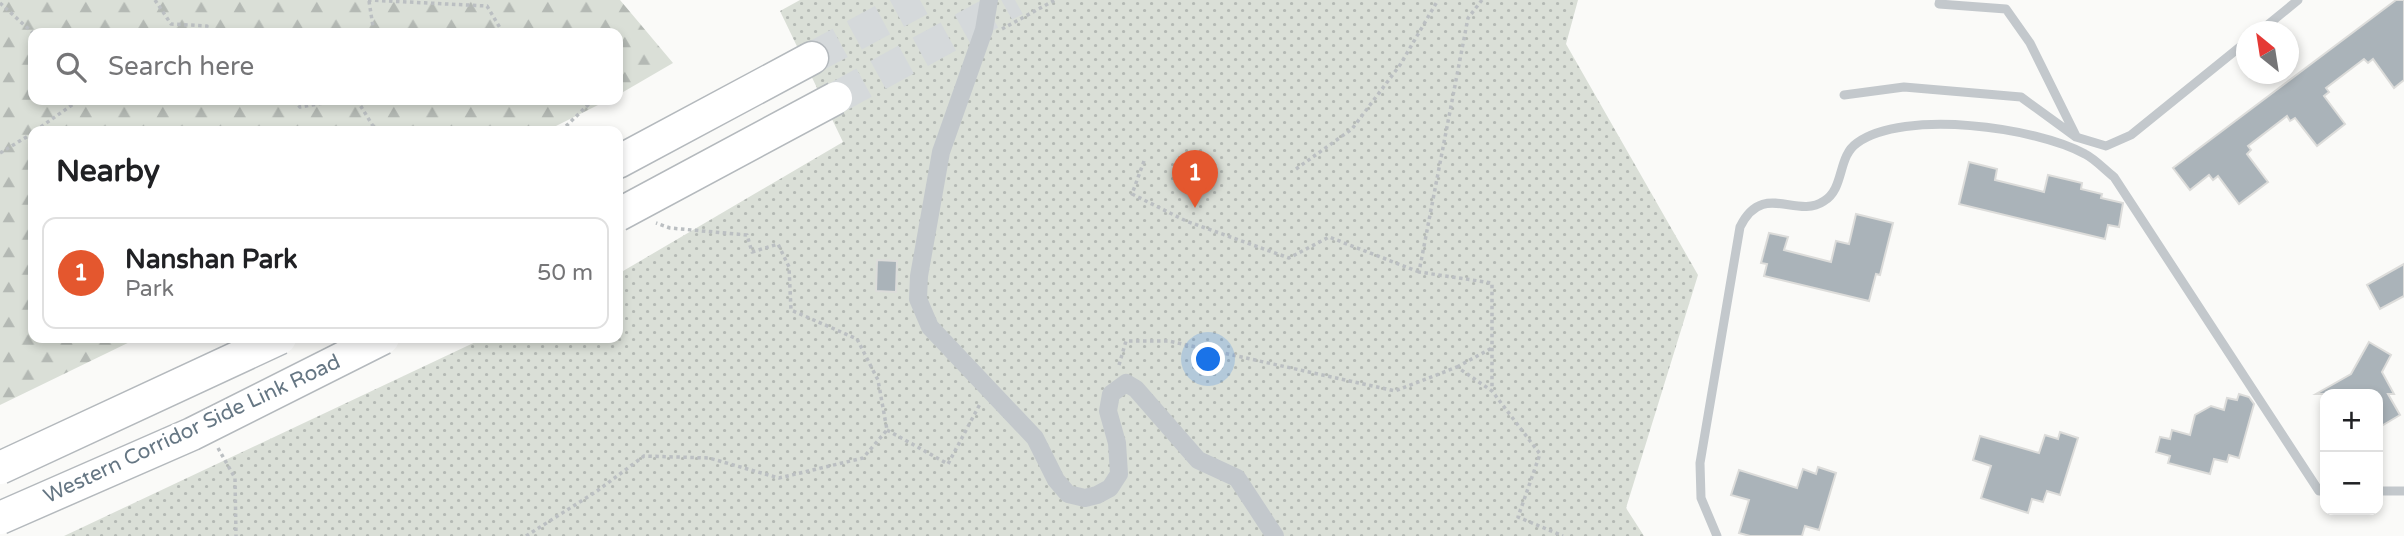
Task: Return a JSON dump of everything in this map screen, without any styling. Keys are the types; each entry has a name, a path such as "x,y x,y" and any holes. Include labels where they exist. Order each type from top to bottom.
{"highway":[{"path":"623,159 812,58"},
{"path":"631,218 836,98"},
{"path":"0,468 269,343"},
{"name":"Western Corridor Side Link Road","path":"0,518 192,434 373,343"}],"street":[{"path":"989,0 980,41 941,152 919,276 918,299 930,327 1035,438 1056,480 1068,494 1085,498 1110,488 1119,474 1117,443 1108,411 1111,394 1126,383 1136,388 1198,460 1237,478 1275,536"}],"lane":[{"path":"1940,0 1940,5 2007,9 2030,43 2077,137"},
{"path":"2272,21 2298,0"},
{"path":"1844,95 1904,87 2021,97 2077,137 2106,146 2131,135 2236,50"},
{"path":"1717,536 1701,498 1700,463 1740,227 1745,218 1768,203 1811,206 1824,202 1834,192 1843,161 1854,145 1871,134 1926,126 1980,126 2035,136 2087,154 2114,177 2320,491"},
{"path":"2383,491 2404,491"}],"path":[{"path":"155,0 171,24 206,28"},
{"path":"373,28 369,0 487,6 500,28"},
{"path":"980,41 1055,0"},
{"path":"1296,169 1352,129 1400,65 1438,0"},
{"path":"1419,272 1468,18 1482,0"},
{"path":"0,3 28,28"},
{"path":"42,126 72,105"},
{"path":"360,105 373,126"},
{"path":"566,126 588,105"},
{"path":"0,153 28,136"},
{"path":"1144,161 1132,194 1186,221 1289,258 1329,237 1419,272 1492,284 1492,391"},
{"path":"631,218 670,228 747,234 752,252 778,244 789,267 791,310 857,339 878,380 887,430"},
{"path":"1111,394 1126,341 1169,341 1395,391 1457,367 1492,348"},
{"path":"1457,367 1492,391 1540,454 1518,517 1563,536"},
{"path":"887,430 948,464 989,388"},
{"path":"526,536 597,491 644,456 709,458 779,478 863,458 887,430"},
{"path":"216,446 235,478 236,536"}],"green space":[{"path":"0,0 620,0 673,63 623,92 623,28 28,28 28,105 598,105 556,126 28,126 28,343 128,343 0,405"},
{"path":"800,0 1578,0 1566,44 1698,275 1626,508 1644,536 64,536 473,343 623,343 623,271 843,142 780,11"}],"building":[{"path":"2396,0 2404,0 2404,80 2394,88 2373,59 2368,63 2364,59 2326,88 2329,92 2324,96 2345,124 2317,146 2295,118 2290,121 2287,116 2248,146 2251,150 2247,154 2268,182 2239,204 2218,176 2213,180 2209,175 2190,190 2173,168 2284,84 2299,84 2299,73"},
{"path":"1969,162 1997,169 1995,180 2044,192 2048,175 2082,183 2081,189 2102,194 2101,198 2123,203 2119,227 2108,225 2105,239 1959,204"},
{"path":"1856,214 1893,223 1880,275 1876,274 1869,301 1764,276 1767,264 1761,263 1769,233 1788,237 1784,250 1831,262 1836,241 1849,244"},
{"path":"877,260 897,261 896,292 876,291"},
{"path":"2404,264 2404,296 2380,309 2367,285"},
{"path":"2369,342 2391,355 2382,372 2394,394 2388,394 2400,415 2383,425 2383,389 2325,389 2351,374"},
{"path":"2239,394 2249,397 2254,404 2239,458 2229,455 2227,462 2214,459 2210,474 2168,463 2170,456 2156,452 2160,437 2170,439 2172,430 2190,435 2195,415 2211,406 2224,410 2227,398 2237,400"},
{"path":"2060,432 2078,438 2060,495 2047,491 2043,502 2032,499 2028,513 1981,498 1991,466 1973,460 1980,436 2039,453 2045,435 2058,439"},
{"path":"1818,467 1836,473 1819,530 1805,526 1802,536 1750,536 1739,533 1749,500 1731,495 1739,470 1797,488 1803,469 1816,474"}],"tunnel":[{"path":"812,58 920,0"},
{"path":"836,98 1015,0"}],"place":[{"name":"Nanshan Park","path":"1195,208"}]}
